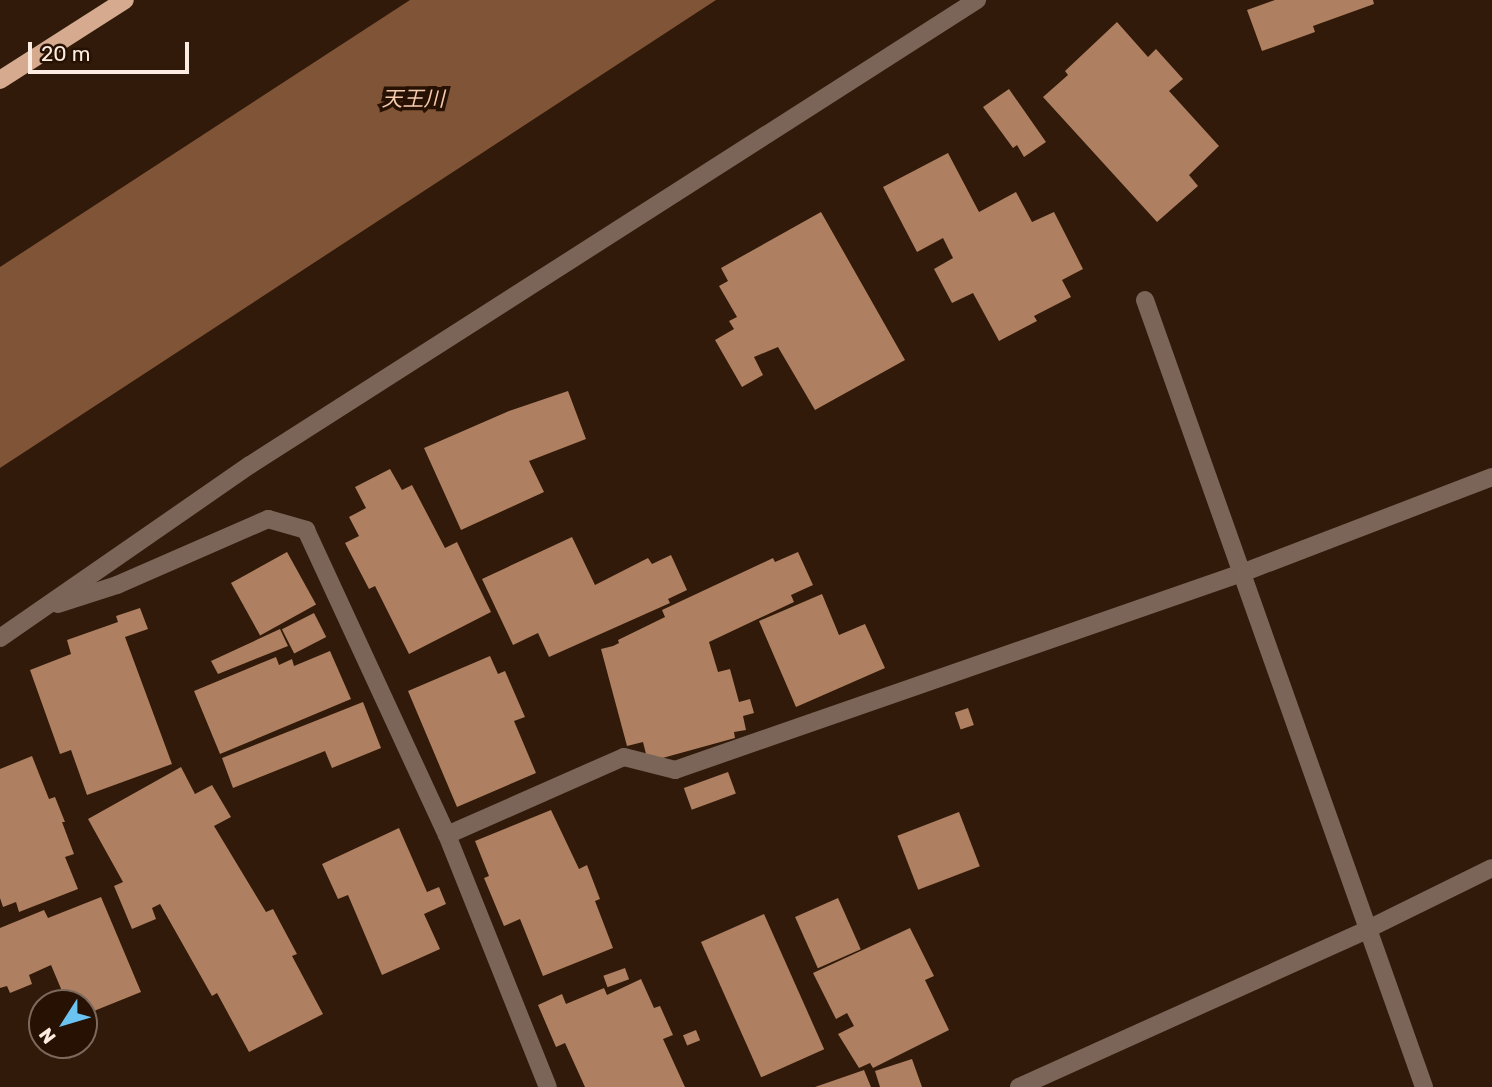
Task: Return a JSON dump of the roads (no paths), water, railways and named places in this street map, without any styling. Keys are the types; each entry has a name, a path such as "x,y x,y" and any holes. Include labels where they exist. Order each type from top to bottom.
{"main road":[{"path":"0,80 125,0"}],"street":[{"path":"0,638 250,465 978,0"},
{"path":"1145,300 1366,930 1424,1087"},
{"path":"447,835 624,757 675,770 1242,573 1492,477"},
{"path":"41,609 117,585 268,519 306,530 447,835 548,1087"},
{"path":"1019,1087 1366,930 1492,868"}],"water":[{"name":"天王川","path":"410,0 716,0 0,468 0,267"}]}
